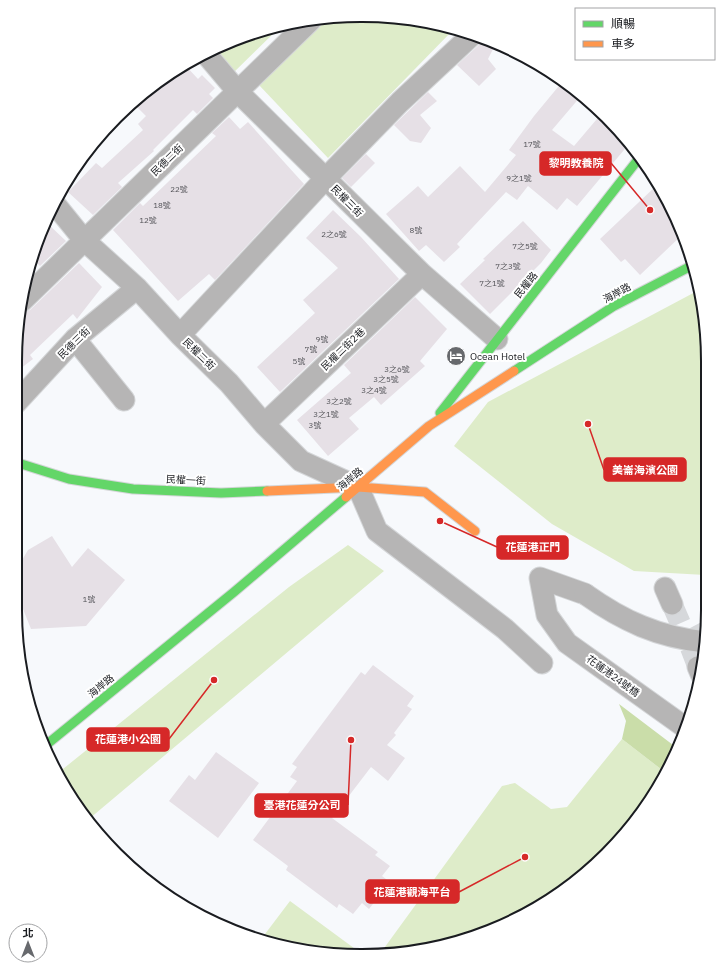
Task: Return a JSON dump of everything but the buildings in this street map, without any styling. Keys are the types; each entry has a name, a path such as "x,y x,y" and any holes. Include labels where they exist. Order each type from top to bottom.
{"street":[{"name":"民德二街","path":"29,294 303,27"},
{"path":"180,335 325,179 400,102 468,39"},
{"name":"民權三街","path":"209,58 238,92 422,274 497,339"},
{"name":"民權路","path":"429,426 636,162"},
{"name":"民權二街","path":"58,208 84,240 137,288 180,335 229,383 264,424 301,461 358,487"},
{"name":"海岸路","path":"49,742 234,592 429,426 614,306 687,268"},
{"name":"民權二街2巷","path":"264,424 422,274"},
{"name":"民德三街","path":"22,396 75,339 137,288"},
{"path":"75,339 124,400"},
{"name":"民權一街","path":"22,464 69,479 133,489 221,493 358,487 424,492 475,531"},
{"path":"358,487 376,531 505,629 542,663"},
{"name":"花蓮港24號橋","path":"681,724 567,643 547,615 534,573 585,594 604,608 646,628 669,636 699,642"}],"green space":[{"path":"362,22 384,23 406,25 449,34 328,158 259,85 322,25"},
{"path":"272,34 230,76 212,57 252,40"},
{"path":"694,293 698,317 701,362 701,575 634,571 552,524 454,446 488,402"},
{"path":"348,545 384,571 92,816 62,770 289,587"},
{"path":"619,704 673,745 661,769 622,739 626,721"},
{"path":"622,739 661,769 631,816 602,850 550,892 512,914 471,931 428,942 384,948 502,786 515,783 551,809 567,807"},
{"path":"290,901 355,949 317,946 265,934"}],"tunnel":[{"path":"672,604 688,641"},
{"path":"696,663 688,641 700,635"}],"traffic: fast":[{"path":"440,413 636,162"},
{"path":"514,371 614,306 687,268"},
{"path":"22,464 69,479 133,489 221,493 267,491"},
{"path":"49,742 234,592 346,497"}],"traffic: slow":[{"path":"346,497 429,426 514,371"},
{"path":"267,491 358,487 425,492 475,531"}],"place":[{"name":"黎明教養院","path":"650,210"},
{"name":"Ocean Hotel","path":"456,356"},
{"name":"美崙海濱公園","path":"588,424"},
{"name":"花蓮港正門","path":"440,521"},
{"name":"花蓮港小公園","path":"214,680"},
{"name":"臺港花蓮分公司","path":"351,740"},
{"name":"花蓮港觀海平台","path":"525,857"}]}
